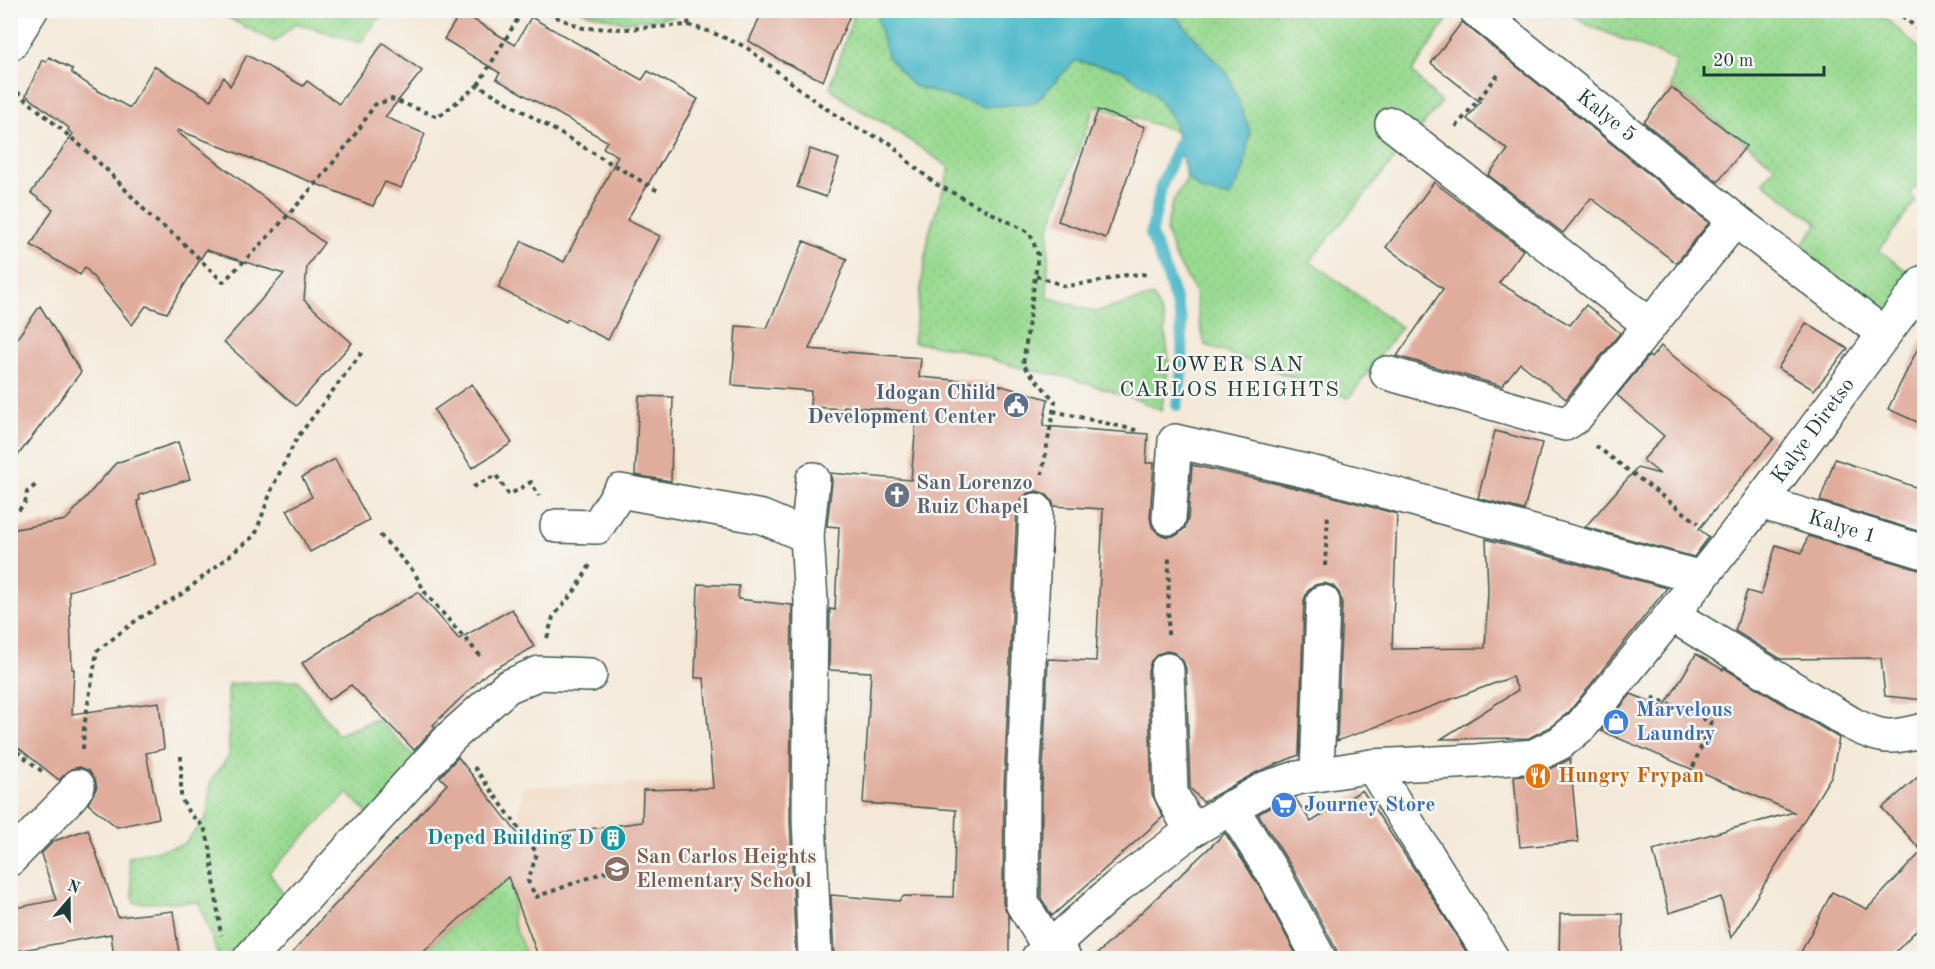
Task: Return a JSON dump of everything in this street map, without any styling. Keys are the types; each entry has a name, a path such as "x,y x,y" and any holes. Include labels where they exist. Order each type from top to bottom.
{"street":[{"path":"10,44 31,10"},
{"name":"Kalye 5","path":"1476,10 1735,220 1884,334"},
{"path":"1392,124 1650,325"},
{"path":"1387,373 1565,424 1576,417 1735,220"},
{"name":"Kalye Diretso","path":"1050,955 1117,887 1191,831 1266,788 1297,778 1372,766 1476,762 1534,756 1560,743 1582,725 1701,578 1924,282"},
{"path":"1169,519 1175,441 1332,477 1701,578"},
{"path":"813,479 807,536 811,601 809,818 815,958"},
{"path":"557,526 597,527 620,491 762,517 807,536"},
{"name":"Kalye 1","path":"1760,502 1924,552"},
{"path":"1035,510 1023,787 1022,903 1050,955"},
{"path":"1317,774 1323,602"},
{"path":"1671,615 1872,734 1888,738 1924,730"},
{"path":"1167,670 1171,793 1191,831"},
{"path":"250,958 452,736 507,687 539,673 590,675"},
{"path":"1372,766 1492,958"},
{"path":"10,859 78,786"},
{"path":"1231,807 1277,880 1319,958"}],"path":[{"path":"10,86 81,146 151,217 178,238 223,282 262,244 301,200 362,127 374,105 392,99 438,117 478,85 522,10"},
{"path":"539,10 583,28 626,29 688,25 746,47 815,101 854,127 890,143 936,184 1030,233 1038,255 1023,365 1055,401 1035,510"},
{"path":"688,25 690,10"},
{"path":"1895,10 1924,34"},
{"path":"1433,156 1520,46"},
{"path":"478,85 658,191"},
{"path":"1036,276 1065,286 1127,275 1149,274"},
{"path":"78,786 83,767 84,727 98,651 138,619 182,594 255,535 273,486 297,438 362,352"},
{"path":"1053,411 1175,441"},
{"path":"1587,440 1726,544"},
{"path":"10,511 18,511 25,503 27,492 38,483"},
{"path":"1167,670 1169,519"},
{"path":"380,535 414,572 426,594 507,687"},
{"path":"539,673 554,617 577,588 593,557"},
{"path":"1617,682 1711,722 1691,772"},
{"path":"452,736 537,853 528,881 536,897 610,870 613,876"},
{"path":"181,756 181,798 189,813 204,827 210,847 220,929 224,939"},
{"path":"10,946 16,944"}],"shaded area":[{"name":"San Carlos Heights Elementary School","path":"713,781 725,958 527,958 512,920 522,787"}],"green space":[{"path":"384,10 360,43 296,23 275,42 215,11"},
{"path":"1443,10 1450,15 1412,72 1441,103 1310,261 1401,327 1349,398 1205,345 1195,292 1174,255 1166,230 1172,203 1187,178 1176,131 1095,106 1049,228 1047,297 1095,312 1153,296 1164,320 1169,364 1161,411 1138,400 1070,378 1016,367 960,349 913,342 929,233 950,168 884,123 853,106 830,88 855,11"},
{"path":"580,11 676,11 674,17 623,22"},
{"path":"1568,11 1873,11 1889,21 1923,52 1924,178 1910,194 1916,201 1879,250 1913,276 1887,313 1798,250 1818,224 1763,182 1775,166 1671,87 1676,61 1588,25"},
{"path":"298,680 337,735 377,719 420,762 370,816 348,793 269,872 289,903 231,958 219,958 199,902 134,903 128,857 183,845 207,817 211,780 229,756 228,684"},
{"path":"516,870 512,920 527,958 418,958 458,920"}],"water":[{"path":"881,10 1171,11 1228,74 1250,131 1244,169 1230,197 1203,191 1187,178 1173,120 1154,93 1121,70 1075,61 1035,103 985,107 913,86 887,56 877,18"}],"building":[{"path":"763,10 852,10 823,81 780,60 749,41"},
{"path":"461,12 515,45 531,17 642,80 648,71 698,99 627,220 660,236 608,340 498,288 522,241 564,262 618,156 603,148 607,141 496,79 500,73 444,39"},
{"path":"1462,22 1709,223 1676,263 1591,198 1563,233 1488,175 1508,150 1467,119 1480,102 1431,63"},
{"path":"383,43 422,71 385,117 425,134 401,188 385,182 373,206 178,130 177,132 324,243 307,266 304,300 352,343 296,406 224,342 284,274 206,250 167,313 146,306 132,325 85,267 80,275 31,245 53,209 31,193 73,134 68,130 69,128 26,95 42,60 46,62 49,57 72,69 72,73 95,89 130,108 154,66 211,100 224,77 230,86 247,55 303,86 307,81 339,104"},
{"path":"1671,87 1746,146 1718,182 1644,122"},
{"path":"1098,110 1145,127 1106,238 1058,221"},
{"path":"810,149 839,159 826,197 797,187"},
{"path":"1434,182 1523,250 1499,283 1570,325 1586,305 1620,333 1566,399 1520,363 1502,386 1397,356 1443,289 1386,247"},
{"path":"804,241 847,259 809,349 921,358 919,377 991,383 1048,399 1043,426 1148,434 1146,463 1154,463 1150,517 1152,527 1159,534 1168,537 1177,535 1185,528 1188,519 1192,465 1327,495 1397,514 1392,649 1485,648 1488,591 1486,539 1667,588 1569,712 1550,727 1529,738 1441,739 1518,690 1512,677 1337,741 1342,602 1333,586 1324,583 1315,585 1307,592 1304,601 1299,755 1257,772 1203,802 1190,788 1186,669 1183,661 1175,653 1167,651 1158,654 1151,661 1148,671 1152,794 1163,817 1052,916 1041,898 1042,788 1048,659 1096,661 1103,509 1054,506 1046,494 1037,491 1028,493 1021,499 1017,509 1004,786 1003,903 1009,917 1009,958 834,958 831,895 899,901 904,896 953,897 956,810 863,803 871,672 829,670 830,609 835,610 839,527 827,526 832,481 830,473 911,480 917,412 844,406 844,409 810,407 811,391 732,385 736,326 767,328"},
{"path":"40,306 81,372 10,466 10,348"},
{"path":"1806,323 1848,349 1814,390 1778,368"},
{"path":"1924,336 1924,425 1888,409"},
{"path":"1661,346 1774,438 1699,529 1709,537 1694,557 1585,527 1637,468 1660,474 1643,460 1664,436 1617,395 1649,356 1651,358"},
{"path":"472,384 512,443 472,468 434,410"},
{"path":"639,396 673,397 671,481 635,475"},
{"path":"1495,431 1542,443 1524,510 1478,498"},
{"path":"178,442 190,479 139,495 140,500 137,501 156,565 69,591 72,669 74,669 72,714 159,702 164,749 146,753 159,818 117,827 88,804 97,787 89,771 80,767 71,769 59,780 10,741 10,530 66,520 116,463"},
{"path":"335,459 369,520 310,552 287,510 312,497 302,477"},
{"path":"1835,459 1924,490 1924,533 1820,501"},
{"path":"1808,536 1924,570 1924,700 1885,696 1881,658 1781,659 1735,631 1747,591 1761,595 1776,545 1802,553"},
{"path":"698,584 739,586 738,599 792,605 790,818 796,958 539,958 508,877 417,958 288,958 447,784 440,777 458,757 521,838 642,822 643,790 713,788 704,678 695,678"},
{"path":"418,592 459,639 512,609 534,647 487,673 433,725 435,727 414,750 351,685 328,700 302,663"},
{"path":"1696,654 1723,670 1724,668 1839,738 1832,775 1731,938 1721,897 1669,913 1653,850 1794,812 1601,731 1631,694 1664,707"},
{"path":"1570,759 1578,842 1520,847 1514,777 1542,773"},
{"path":"1924,772 1924,922 1890,958 1798,958 1832,892 1867,909 1922,851 1882,808"},
{"path":"1362,790 1470,958 1338,958 1336,949 1294,871 1258,814 1274,805 1295,798 1311,822"},
{"path":"88,829 118,917 173,911 179,954 144,958 114,958 111,934 17,951 10,909 56,900 41,854 54,841"},
{"path":"1225,833 1261,889 1298,958 1093,958"},
{"path":"1560,914 1623,914 1622,958 1559,958"}],"waterway":[{"path":"1177,405 1183,363 1181,319 1168,277 1151,235 1161,187 1179,144"}],"place":[{"name":"Idogan Child Development Center","path":"1016,405"},
{"name":"San Lorenzo Ruiz Chapel","path":"897,495"},
{"name":"Marvelous Laundry","path":"1616,722"},
{"name":"Hungry Frypan","path":"1538,776"},
{"name":"Journey Store","path":"1284,805"},
{"name":"Deped Building D","path":"613,838"},
{"name":"San Carlos Heights Elementary School","path":"617,869"}],"district":[{"name":"LOWER SAN CARLOS HEIGHTS","path":"1230,378"}]}
